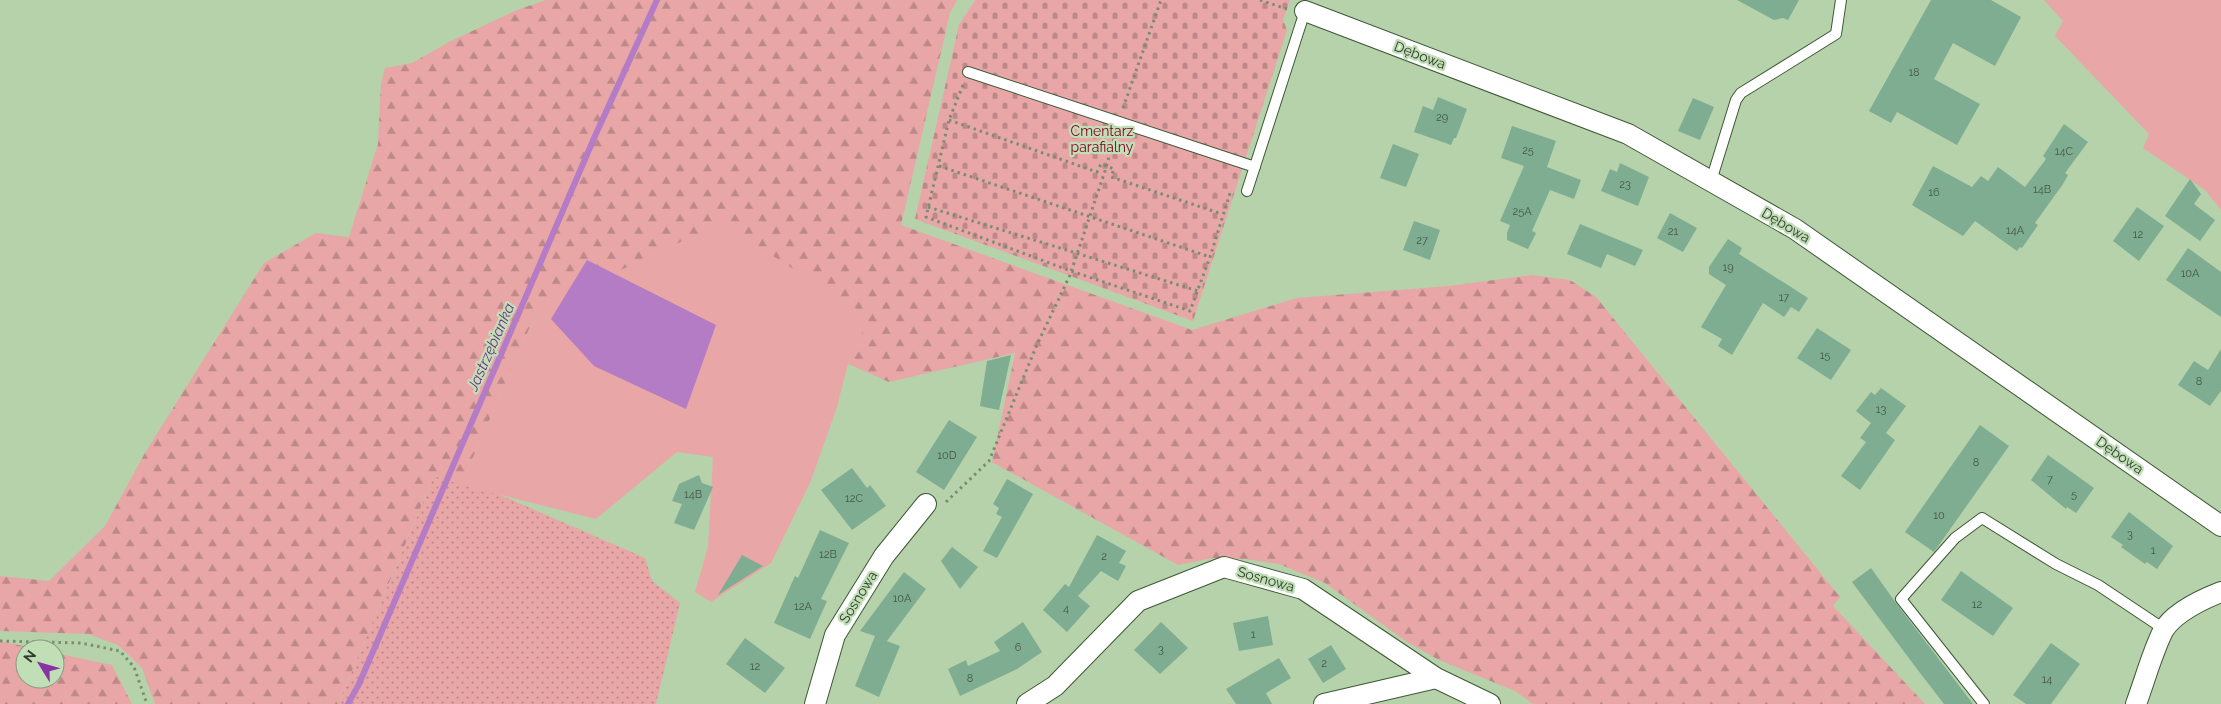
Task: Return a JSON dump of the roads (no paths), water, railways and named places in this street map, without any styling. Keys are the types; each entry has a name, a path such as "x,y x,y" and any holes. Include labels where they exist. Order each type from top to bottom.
{"street":[{"name":"Dębowa","path":"1296,10 1628,134 1795,229 2221,526"},
{"name":"Sosnowa","path":"815,704 835,635 884,556 926,504"},
{"name":"Sosnowa","path":"1027,704 1055,686 1138,601 1224,567 1303,589 1436,678 1490,704"},
{"path":"2136,704 2164,629 2184,610 2203,599 2221,592"},
{"path":"1324,704 1436,678"}],"lane":[{"path":"1711,181 1736,100 1742,93 1836,34 1841,0"},
{"path":"1248,191 1296,10"},
{"path":"968,72 1255,167"},
{"path":"1984,704 1901,599 1955,538 1982,518 2056,564 2098,585 2164,629"}],"waterway":[{"name":"Jastrzębianka","path":"348,704 359,684 595,136 657,0"}],"park label":[{"name":"Cmentarz parafialny","path":"1102,140"}]}
